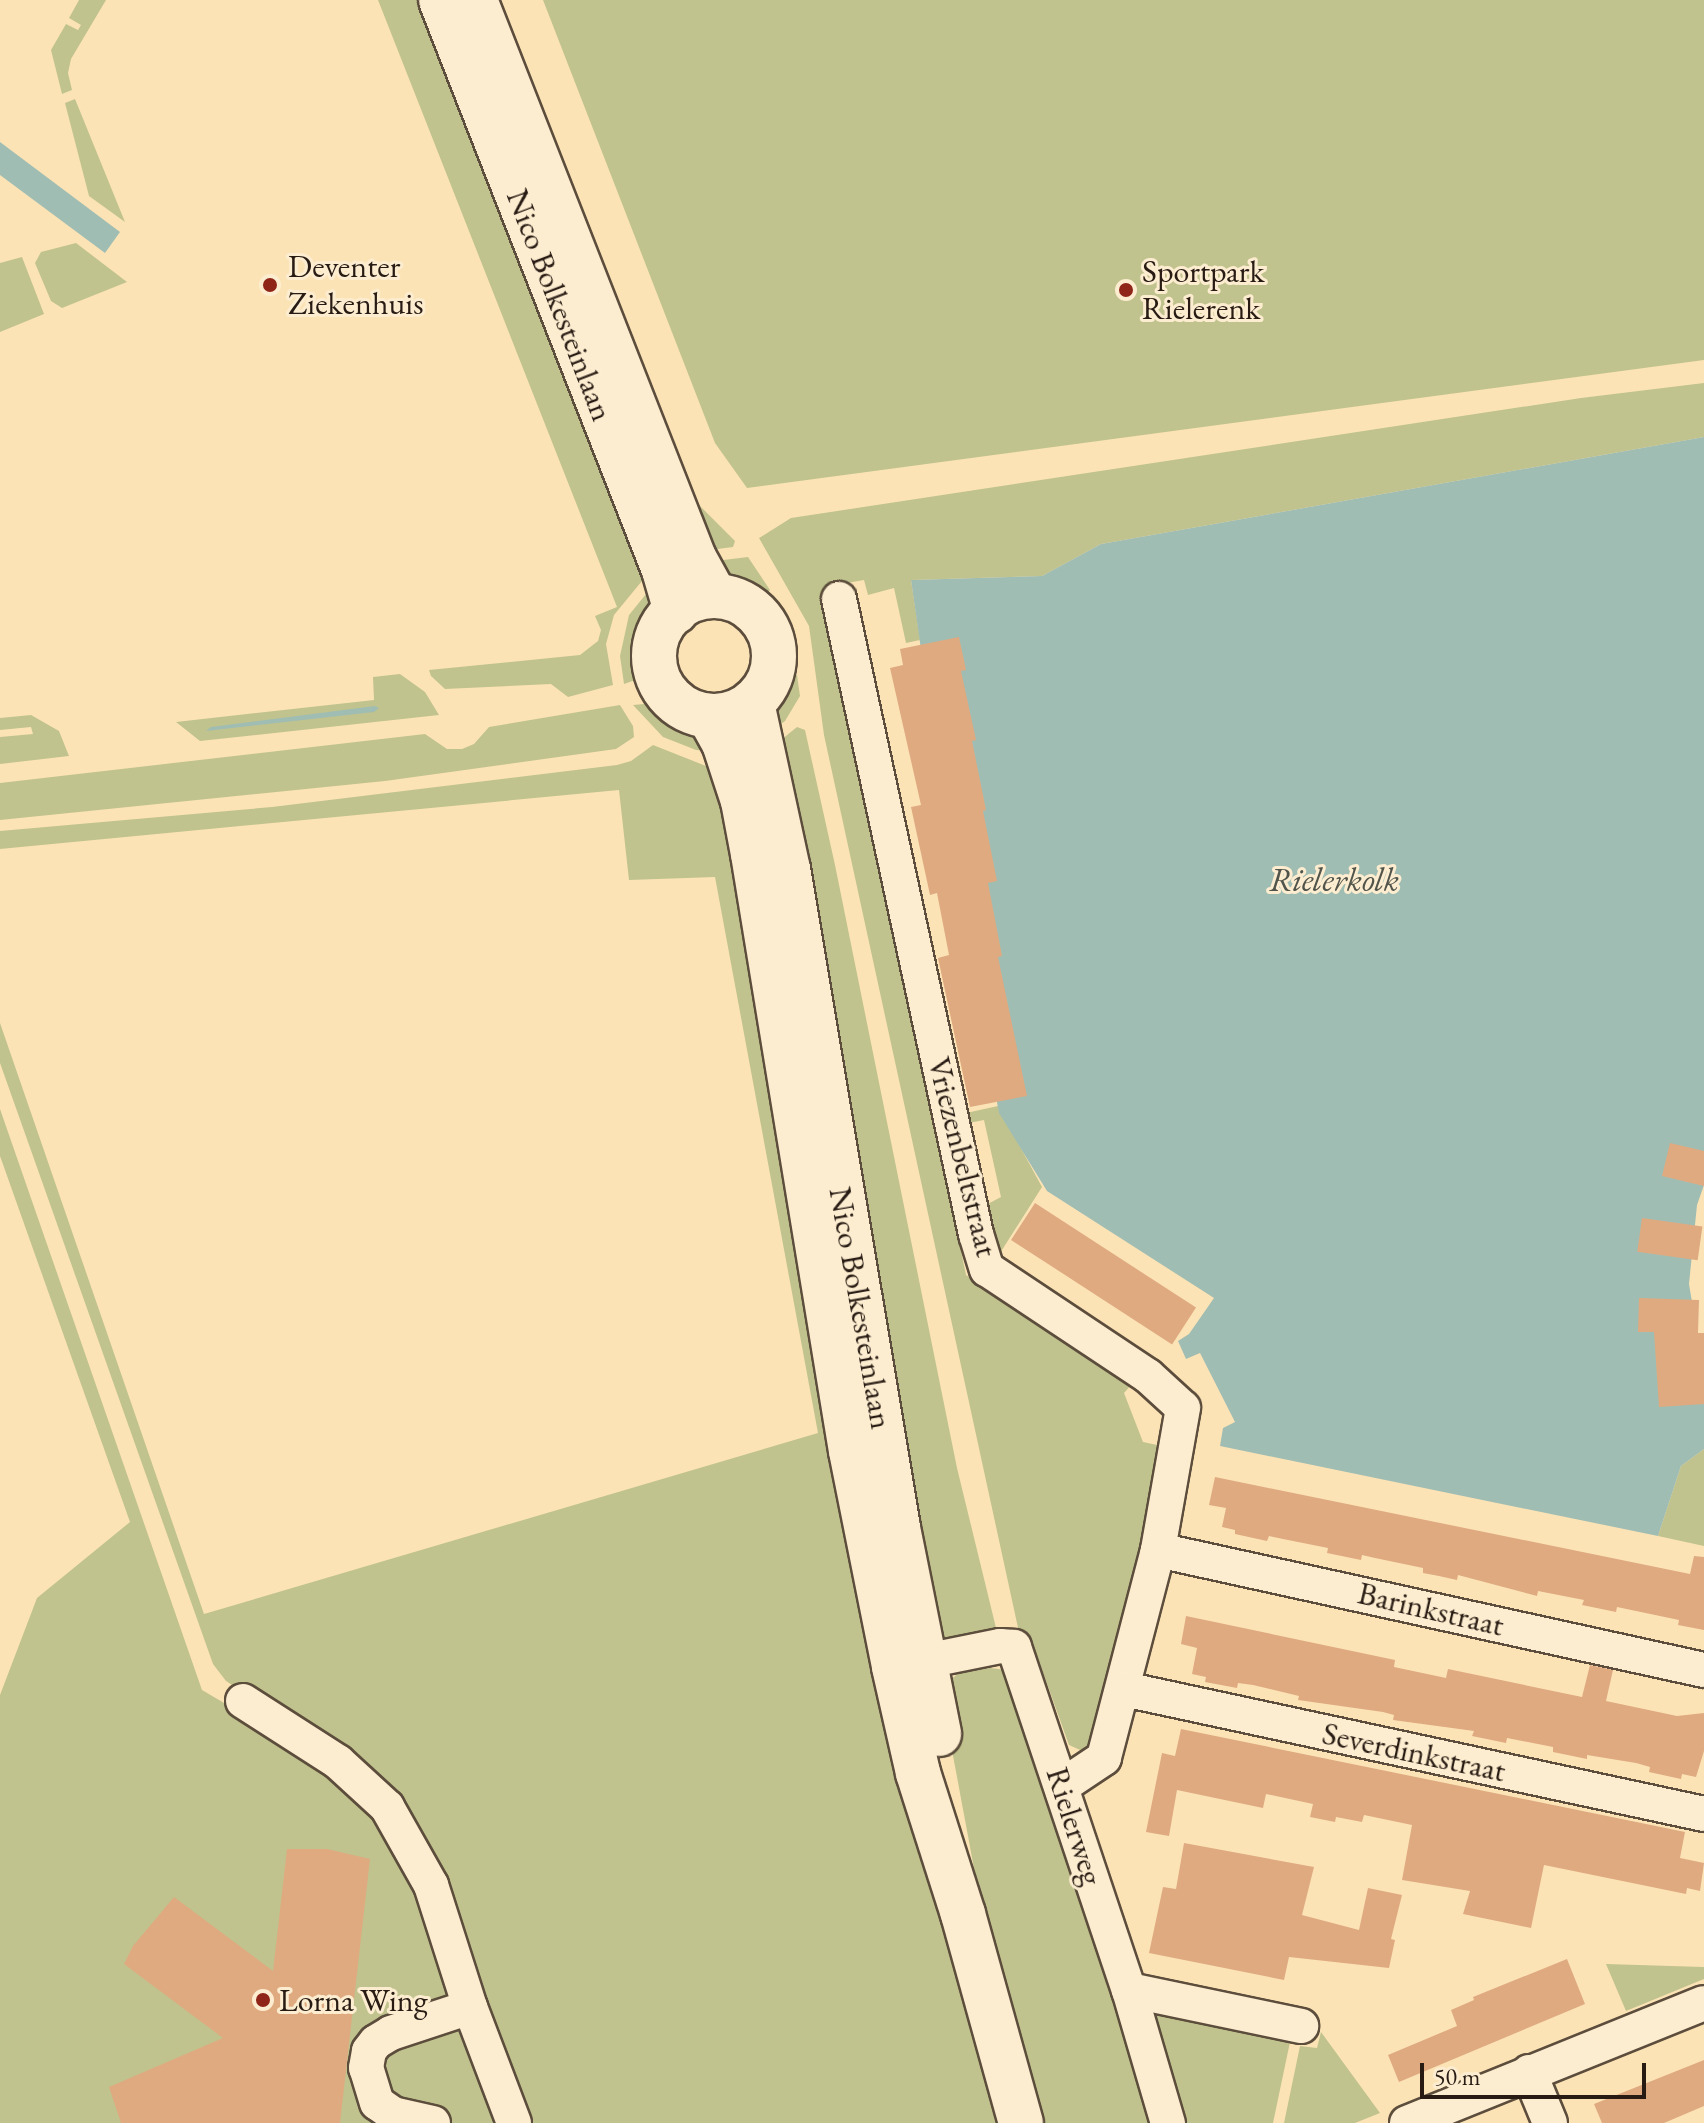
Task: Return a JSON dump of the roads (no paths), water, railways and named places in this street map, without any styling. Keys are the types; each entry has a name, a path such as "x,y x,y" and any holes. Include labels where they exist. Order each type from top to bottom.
{"street":[{"name":"Nico Bolkesteinlaan","path":"441,0 664,570 695,603"},
{"name":"Nico Bolkesteinlaan","path":"475,0 694,558 695,603"},
{"name":"Vriezenbeltstraat","path":"839,599 976,1234 987,1269 1148,1376 1183,1408 1158,1550 1104,1758 1062,1786"},
{"path":"695,603 749,608 762,620 771,636 773,673 752,703 740,711 709,716 682,707 663,686 656,671 657,638 695,603"},
{"name":"Nico Bolkesteinlaan","path":"752,703 788,869 893,1497 909,1664"},
{"name":"Nico Bolkesteinlaan","path":"709,716 724,743 743,801 851,1451 909,1664 945,1767 963,1914 1021,2123"},
{"name":"Barinkstraat","path":"1158,1550 1704,1670"},
{"name":"Rielerweg","path":"909,1664 1000,1646 1014,1647 1129,1990 1168,2123"},
{"name":"Severdinkstraat","path":"1124,1689 1704,1814"},
{"path":"243,1701 338,1762 387,1807 431,1885 470,2007 514,2123"},
{"path":"1129,1990 1301,2026"},
{"path":"1407,2123 1704,2003"},
{"path":"433,2123 393,2114 377,2103 366,2068 369,2051 376,2042 391,2033 470,2007"},
{"path":"1529,2072 1550,2123"}],"water":[{"path":"0,142 120,232 105,253 0,175"},
{"name":"Rielerkolk","path":"1704,437 1704,1185 1697,1205 1689,1284 1704,1375 1704,1449 1681,1466 1658,1536 1220,1446 1223,1428 1235,1422 1200,1353 1186,1359 1178,1341 1189,1334 1214,1298 1047,1191 999,1113 948,838 911,580 1042,576 1101,544"},
{"path":"375,706 379,708 374,712 206,731 211,727"}],"place":[{"name":"Deventer Ziekenhuis","path":"270,285"},
{"name":"Sportpark Rielerenk","path":"1126,290"},
{"name":"Lorna Wing","path":"263,2000"}]}
